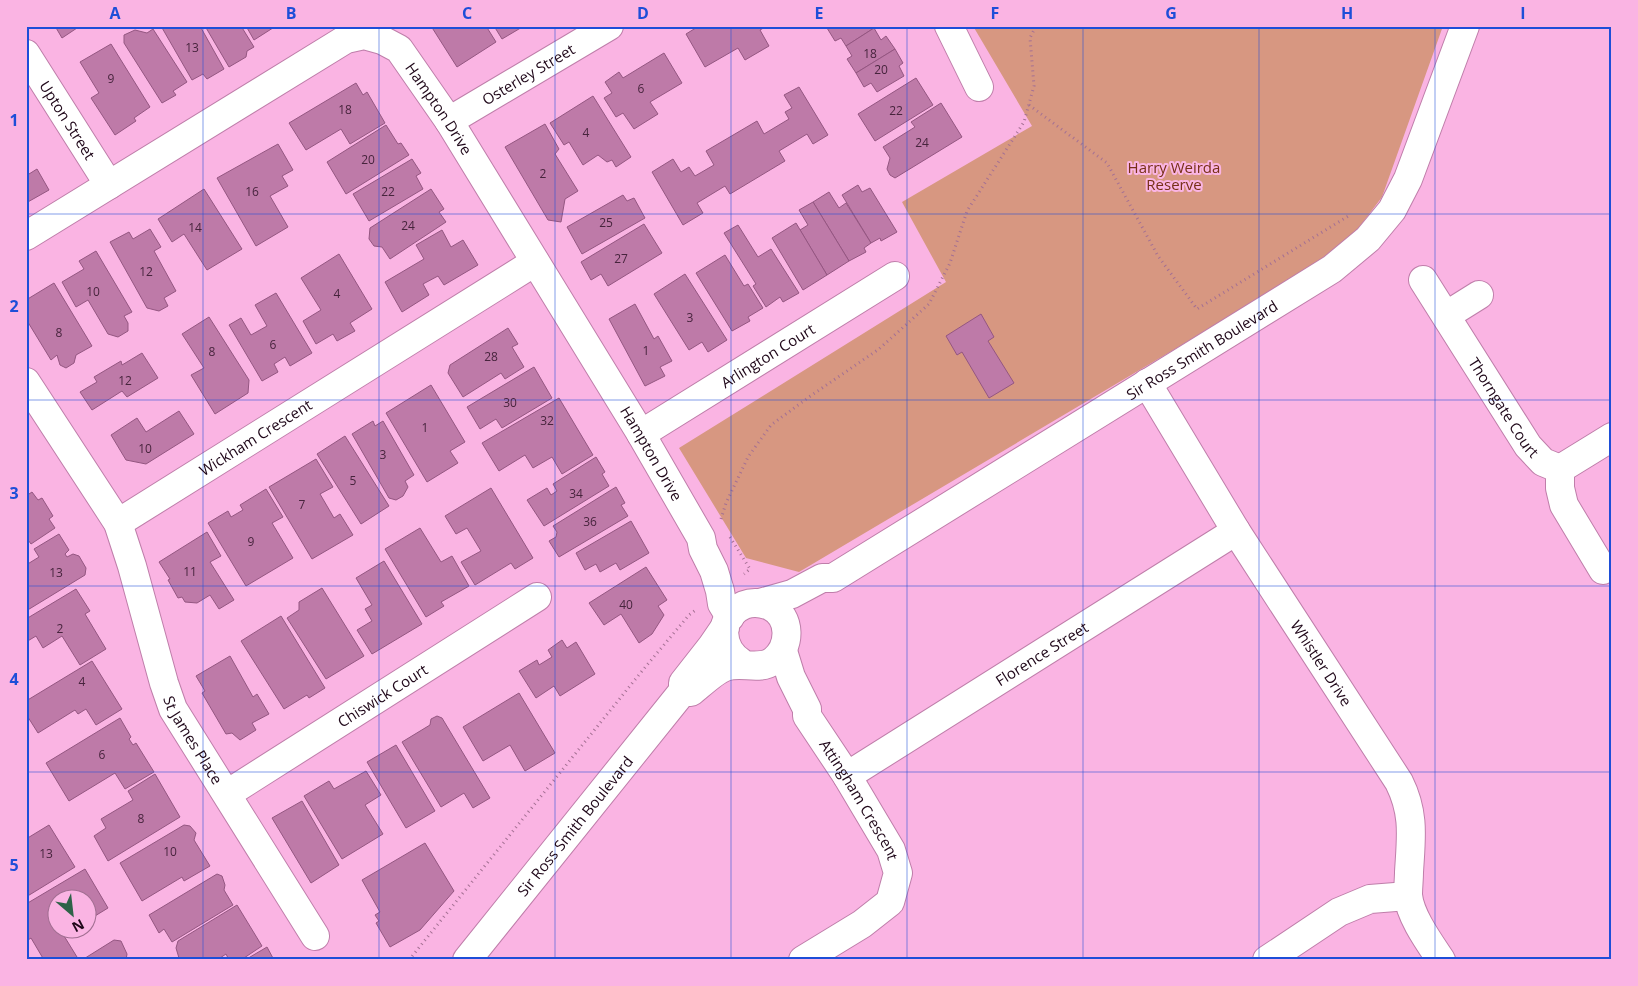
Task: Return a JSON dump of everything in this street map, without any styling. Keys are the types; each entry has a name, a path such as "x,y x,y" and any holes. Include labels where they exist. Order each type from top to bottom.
{"street":[{"path":"948,26 979,87"},
{"name":"Sir Ross Smith Boulevard","path":"757,603 792,594 822,578 832,578 1332,269 1368,239 1392,210 1408,179 1465,26"},
{"name":"Osterley Street","path":"449,121 597,29"},
{"name":"Hampton Drive","path":"26,236 346,39 364,35 382,40 399,49 449,121 641,434 702,538 703,549 718,584 727,622"},
{"name":"Upton Street","path":"26,54 109,185"},
{"name":"Wickham Crescent","path":"118,523 535,262"},
{"name":"Arlington Court","path":"641,434 895,276"},
{"name":"Thorngate Court","path":"1423,280 1447,315 1528,446 1543,462 1560,469"},
{"path":"1447,315 1479,295"},
{"path":"26,382 118,523"},
{"name":"Whistler Drive","path":"1147,383 1236,531 1400,782 1407,798 1412,822 1408,896 1413,910 1440,960"},
{"path":"1603,570 1564,505 1560,488 1560,469 1612,437"},
{"name":"St James Place","path":"118,523 173,709 315,936"},
{"name":"Florence Street","path":"847,776 1236,531"},
{"name":"Hampton Drive","path":"702,538 711,543 724,566 757,603"},
{"name":"Sir Ross Smith Boulevard","path":"785,641 806,607 829,586 832,578"},
{"name":"Chiswick Court","path":"227,794 537,597"},
{"path":"757,603 770,606 779,613 784,622 785,641 773,661 750,665 735,658 725,644 727,622 736,610 744,605 757,603"},
{"name":"Sir Ross Smith Boulevard","path":"467,960 683,691 683,683 712,646 727,622"},
{"name":"Attingham Crescent","path":"785,641 791,678 807,709 807,716 847,776 891,850 898,873 890,902 862,924 803,960"},
{"name":"Sir Ross Smith Boulevard","path":"683,691 691,692 724,667 750,665"},
{"name":"Attingham Crescent","path":"750,665 787,694 800,714 807,716"},
{"path":"1267,960 1339,912 1370,898 1408,896"}],"path":[{"path":"1029,105 1107,163 1158,256 1197,309 1357,211"},
{"path":"409,960 642,671 689,615 702,605"}],"green space":[{"name":"Harry Weirda Reserve","path":"973,26 1443,26 1382,197 1342,250 799,572 746,558 679,448 946,282 902,202 1032,126"}],"building":[{"path":"55,26 80,26 62,38"},
{"path":"161,26 200,26 224,69 207,79 203,74 192,80"},
{"path":"205,26 241,26 254,47 247,51 246,57 229,67"},
{"path":"246,26 276,26 254,40"},
{"path":"431,26 486,26 496,42 457,67"},
{"path":"494,26 524,26 502,39"},
{"path":"699,26 767,26 760,30 769,46 745,60 738,48 705,67 686,34"},
{"path":"830,26 873,26 874,28 846,46 841,38 835,41 827,28"},
{"path":"874,28 881,40 886,36 895,49 856,73 847,59 852,56 846,46"},
{"path":"153,29 187,82 173,91 176,95 162,103 124,43 124,35 135,30 147,33"},
{"path":"111,44 150,107 134,118 136,121 115,135 91,98 99,93 80,62"},
{"path":"895,49 903,63 899,66 904,76 877,92 871,83 864,87 856,73"},
{"path":"664,53 682,83 650,102 658,114 634,129 623,113 616,117 604,98 612,93 605,82 619,72 623,78"},
{"path":"916,78 933,105 875,141 858,114"},
{"path":"356,83 363,95 367,92 385,123 350,144 341,129 306,150 289,123"},
{"path":"799,87 828,135 813,144 807,134 779,151 785,161 730,194 725,186 697,203 703,213 683,225 652,172 673,159 681,172 689,167 695,176 714,165 706,151 757,121 764,134 789,119 785,112 792,108 784,95"},
{"path":"593,96 631,157 616,167 612,160 607,162 598,155 583,165 569,142 564,145 550,123"},
{"path":"941,103 962,137 895,178 890,175 887,169 890,158 883,147 915,127 911,122"},
{"path":"545,124 559,149 555,154 578,191 565,199 561,222 548,220 505,147"},
{"path":"386,125 398,144 401,143 409,155 346,194 327,162"},
{"path":"278,144 293,170 282,176 288,186 270,196 288,227 256,246 217,178"},
{"path":"412,159 421,173 416,176 423,189 369,221 353,194"},
{"path":"26,169 29,174 37,169 49,190 26,203"},
{"path":"858,185 862,192 870,188 897,232 881,241 880,238 871,243 842,195"},
{"path":"204,189 242,249 207,270 184,234 172,242 158,219"},
{"path":"431,189 444,209 439,212 446,222 390,259 382,247 374,246 369,239 370,228"},
{"path":"829,192 839,208 846,203 871,243 864,248 866,252 849,261 813,202"},
{"path":"623,195 627,201 634,198 645,218 582,254 567,227"},
{"path":"813,202 849,261 827,275 800,230 808,225 799,210"},
{"path":"796,223 827,275 803,290 772,238"},
{"path":"644,224 662,253 608,286 601,274 591,280 581,262"},
{"path":"738,225 758,257 771,249 799,293 783,302 780,297 766,307 753,286 756,284 724,233"},
{"path":"150,229 161,247 154,251 176,291 164,298 168,306 159,311 147,308 110,242 129,232 133,239"},
{"path":"442,230 451,247 463,240 478,265 444,285 438,276 423,284 429,295 402,312 385,282 424,259 416,245"},
{"path":"96,251 132,312 124,316 128,323 128,331 118,337 108,334 88,300 76,307 62,282 84,269 79,261"},
{"path":"339,254 372,309 350,323 355,331 337,341 333,334 316,344 303,321 321,310 301,278"},
{"path":"725,255 744,286 748,284 763,308 748,317 750,321 732,331 696,273"},
{"path":"685,274 727,340 708,352 702,342 689,350 654,294"},
{"path":"54,283 92,346 76,355 74,363 66,368 60,365 57,355 51,360 26,319 26,300"},
{"path":"276,293 312,353 290,366 285,357 274,364 278,372 262,381 229,325 241,318 251,335 267,326 255,305"},
{"path":"635,304 654,339 658,336 672,361 660,367 665,376 645,386 609,319"},
{"path":"981,314 994,337 988,341 1014,383 989,398 962,352 957,355 946,336"},
{"path":"209,317 249,380 248,393 215,414 191,375 204,368 182,334"},
{"path":"508,328 518,344 512,347 524,367 505,379 501,373 463,397 448,373 450,365"},
{"path":"142,353 158,378 127,397 122,391 92,410 80,392 97,382 94,377 121,361 122,365"},
{"path":"534,367 552,398 502,428 496,419 480,429 467,407"},
{"path":"431,385 465,442 450,451 458,463 427,482 386,413"},
{"path":"559,398 593,455 562,474 552,457 533,468 525,455 499,471 482,443"},
{"path":"179,411 194,434 146,464 126,460 111,435 137,418 146,432"},
{"path":"373,421 375,426 383,421 414,475 405,481 408,487 403,496 396,500 389,498 352,434"},
{"path":"345,436 389,506 361,524 317,454"},
{"path":"596,457 605,472 602,474 609,486 544,526 527,500 547,488 551,495 557,491 553,484"},
{"path":"316,459 333,487 320,494 334,518 340,514 353,535 312,559 269,487"},
{"path":"616,487 625,503 621,505 628,516 559,557 549,541 556,537 557,532 553,526"},
{"path":"491,488 533,558 515,569 511,563 475,585 461,562 481,551 467,528 456,534 445,516"},
{"path":"266,489 283,517 272,523 293,558 246,586 208,523 228,511 231,517 243,510 240,505"},
{"path":"32,492 38,500 42,498 53,516 49,519 55,528 31,544 26,537 26,496"},
{"path":"631,521 649,553 620,570 616,563 600,572 596,564 585,570 576,553"},
{"path":"420,528 441,562 452,556 469,586 441,602 444,606 426,617 385,549"},
{"path":"207,532 221,556 210,562 234,600 219,609 210,595 197,603 185,602 182,597 178,598 168,580 170,579 159,562"},
{"path":"59,534 69,550 65,554 67,557 73,554 79,556 86,568 85,575 26,611 26,565 39,557 34,549"},
{"path":"384,561 422,624 372,654 357,630 372,621 365,609 372,605 356,578"},
{"path":"646,567 667,600 658,606 664,615 652,634 639,643 621,614 604,625 589,603"},
{"path":"322,588 364,656 326,679 287,618 299,610 299,602"},
{"path":"76,589 90,611 85,614 106,649 80,665 62,636 43,648 36,636 26,642 26,619"},
{"path":"281,616 325,688 309,698 307,695 284,709 241,641"},
{"path":"562,640 567,648 576,642 595,674 560,696 554,686 536,698 519,671 537,660 539,665 552,657 548,650"},
{"path":"230,656 253,697 257,694 269,714 252,723 256,730 240,740 232,733 226,734 202,693 205,691 196,676"},
{"path":"92,661 122,709 96,725 86,709 78,714 75,710 38,733 26,714 26,701"},
{"path":"519,693 555,753 525,771 510,745 483,761 463,727"},
{"path":"437,716 442,718 490,798 473,808 464,793 441,807 402,742 430,725 431,719"},
{"path":"120,718 131,737 129,739 133,745 136,743 154,772 125,789 115,773 69,801 46,763"},
{"path":"396,745 435,811 406,828 367,762"},
{"path":"366,771 381,795 365,805 383,834 342,859 304,796 329,781 334,789"},
{"path":"155,774 180,817 108,861 94,836 106,828 101,819 133,800 128,791"},
{"path":"302,801 339,865 311,883 272,818"},
{"path":"49,825 75,867 26,897 26,839"},
{"path":"184,825 190,826 196,833 194,840 210,866 184,881 182,877 142,901 120,863"},
{"path":"425,843 454,891 420,930 390,947 376,923 379,921 375,915 380,912 362,880"},
{"path":"85,869 96,888 53,888"},
{"path":"217,874 222,876 225,885 224,890 233,905 172,942 164,929 159,933 149,915"},
{"path":"48,891 48,938 65,938 77,957 72,960 44,960 31,938 28,940 26,937 26,904"},
{"path":"98,891 108,908 98,914"},
{"path":"237,905 262,946 241,960 229,960 226,954 217,960 179,958 176,948 178,941"},
{"path":"114,940 121,941 127,954 126,960 82,960"},
{"path":"267,947 274,960 245,960"}]}
